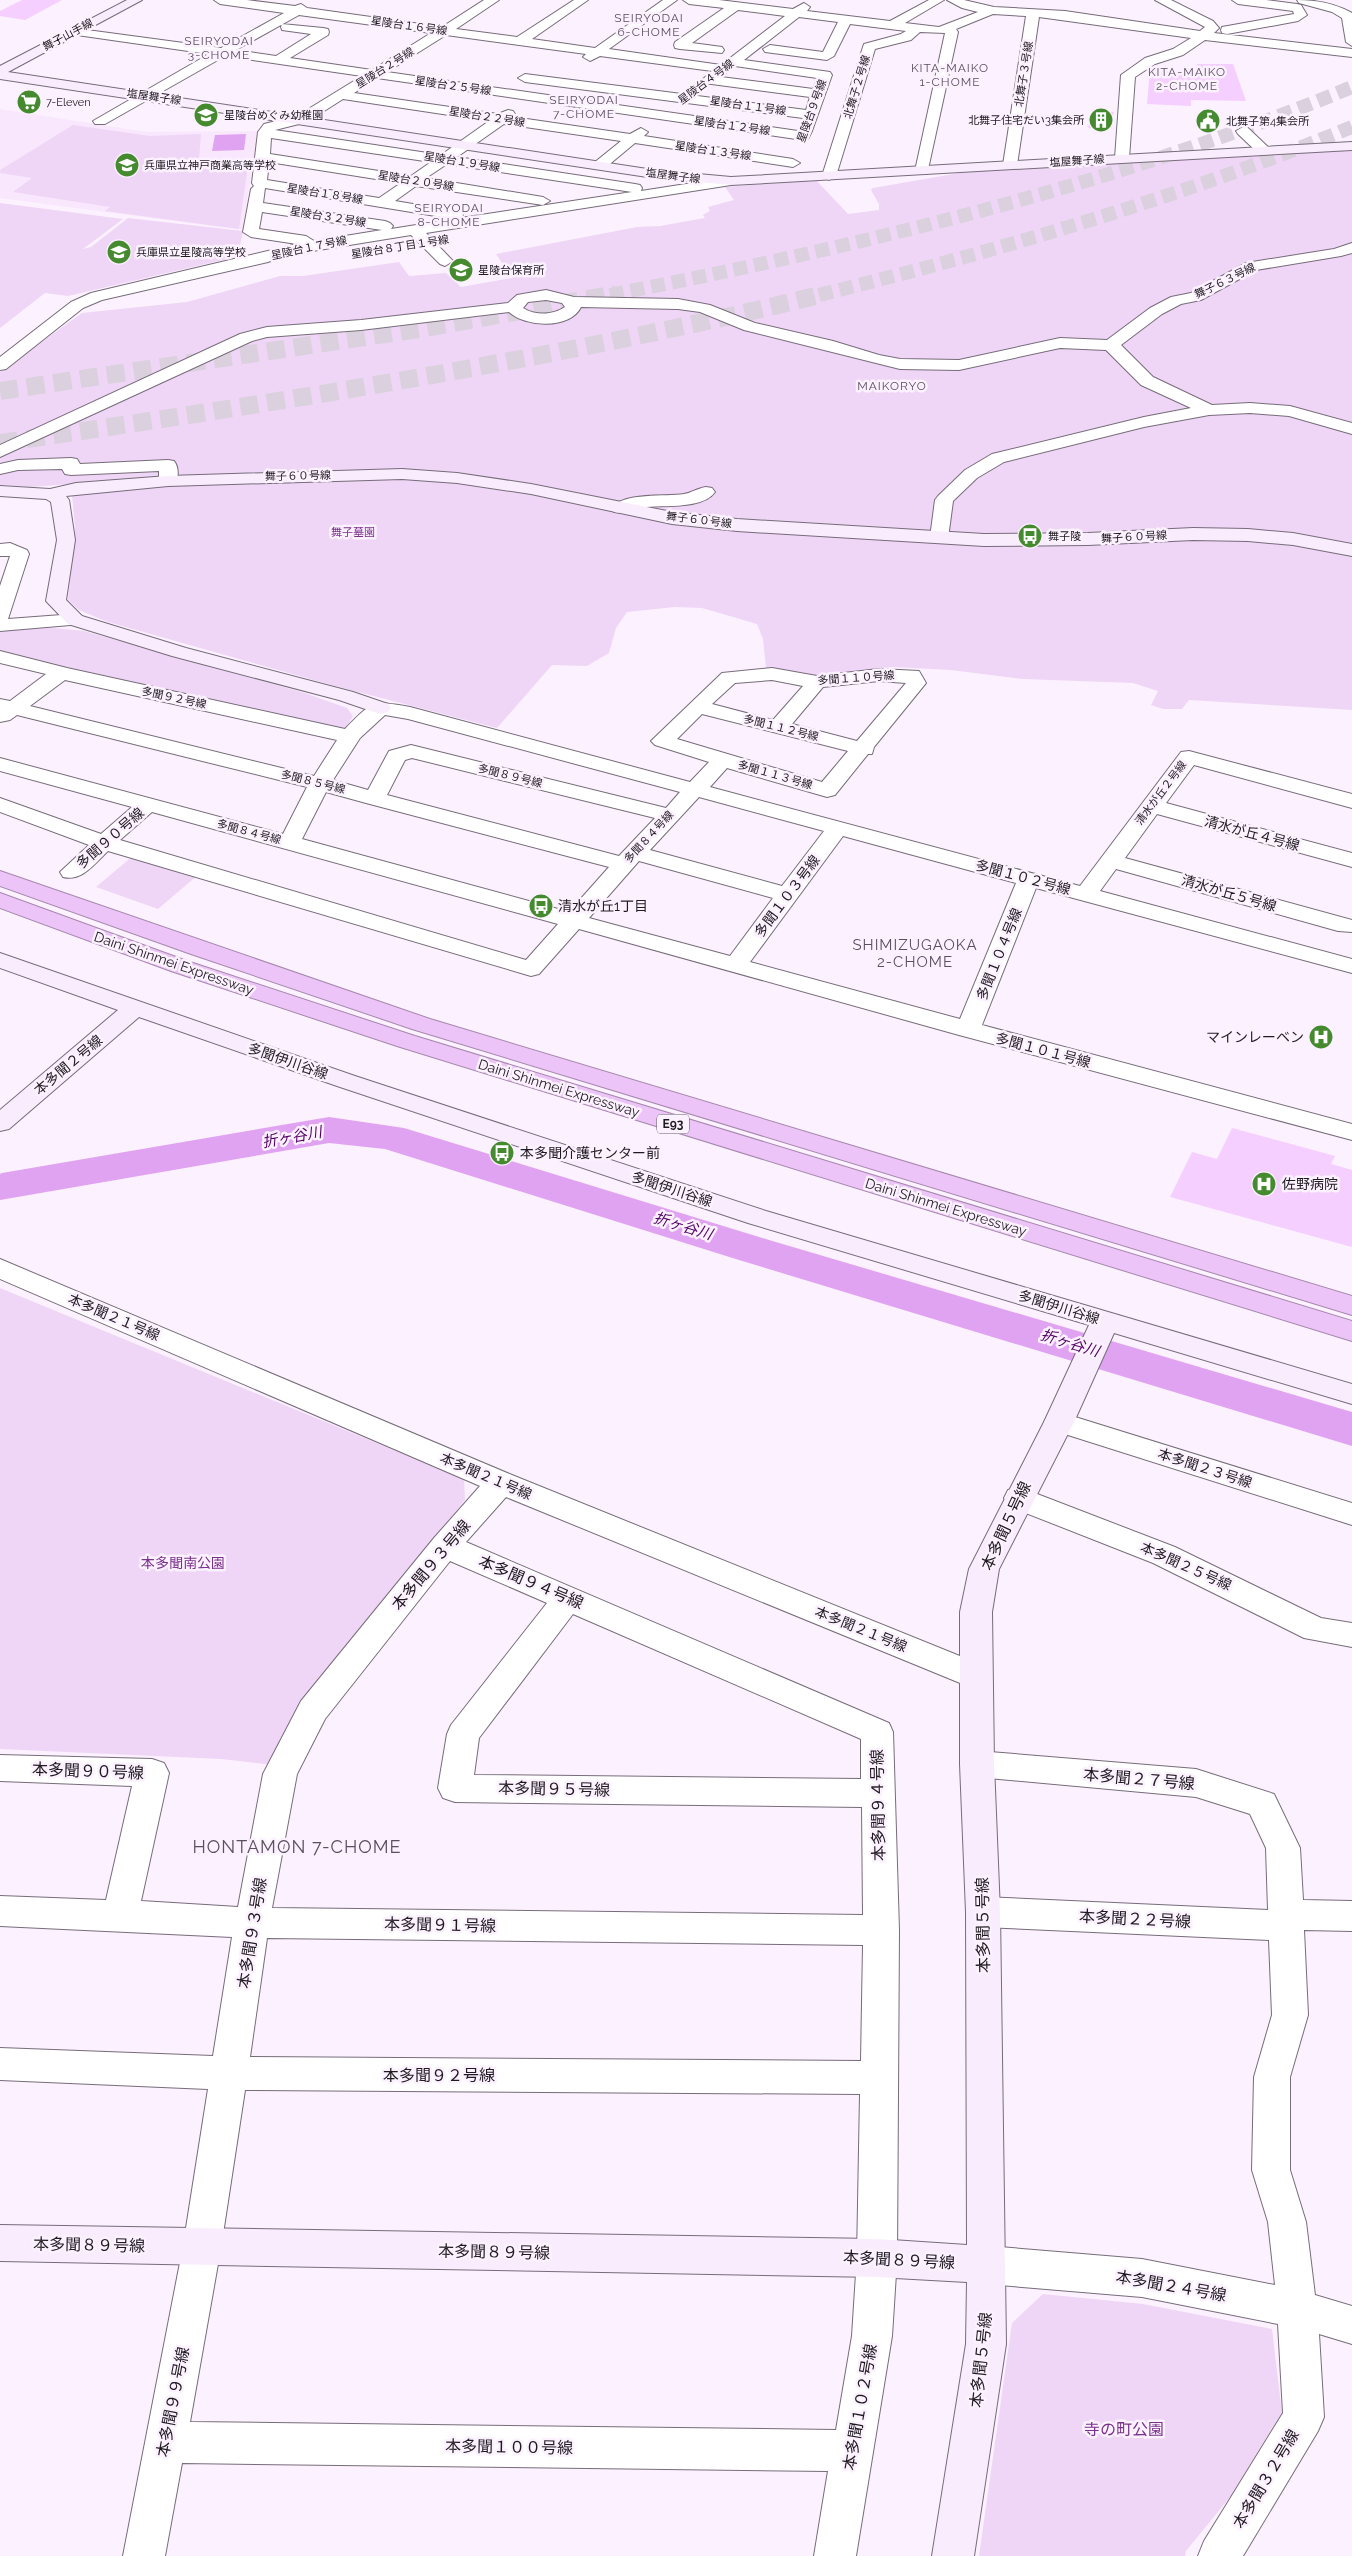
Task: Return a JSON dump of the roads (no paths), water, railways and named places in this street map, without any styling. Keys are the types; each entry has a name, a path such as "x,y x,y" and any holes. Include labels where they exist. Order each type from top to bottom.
{"highway":[{"name":"Daini Shinmei Expressway","path":"0,878 199,949 421,1024 1352,1306"},
{"name":"Daini Shinmei Expressway","path":"0,900 179,966 425,1046 1352,1332"}],"street":[{"name":"舞子山手線","path":"0,73 136,0"},
{"name":"星陵台１６号線","path":"220,0 598,52 727,66"},
{"path":"100,122 315,0"},
{"path":"520,41 582,0"},
{"path":"382,203 671,0"},
{"path":"689,0 744,4 795,14 940,31 990,10"},
{"name":"星陵台４号線","path":"600,166 685,98 702,82 727,66 813,0"},
{"path":"892,26 938,0"},
{"path":"953,0 969,7 990,10 1033,12 1207,32 1352,53"},
{"path":"1161,0 1209,24 1207,32"},
{"path":"1122,158 1128,75 1150,61 1178,52 1207,32 1236,29 1298,17 1301,14 1297,8 1288,6 1238,0"},
{"path":"1303,0 1336,9 1348,16 1352,42"},
{"path":"467,1 490,2"},
{"name":"星陵台２号線","path":"302,119 490,2"},
{"path":"680,45 744,4"},
{"path":"1177,8 1214,12"},
{"name":"北舞子３号線","path":"1010,165 1033,12"},
{"path":"447,14 466,17"},
{"path":"1242,15 1261,16 1272,22"},
{"path":"663,42 680,45 827,56 845,20"},
{"path":"271,25 323,32 278,60"},
{"name":"北舞子２号線","path":"829,176 869,47 906,37 916,29"},
{"path":"922,171 952,32 948,29"},
{"name":"星陵台２５号線","path":"77,30 661,116"},
{"path":"619,36 637,39"},
{"path":"246,39 264,42"},
{"path":"281,44 299,47"},
{"path":"422,44 442,47"},
{"path":"398,60 417,62"},
{"name":"星陵台９号線","path":"727,66 825,75 788,179"},
{"path":"572,69 596,69"},
{"name":"塩屋舞子線","path":"0,73 600,166 695,179 731,181 1352,146"},
{"name":"星陵台１１号線","path":"511,76 811,115"},
{"path":"702,82 818,94"},
{"name":"星陵台２２号線","path":"342,95 633,139"},
{"name":"星陵台１２号線","path":"661,116 798,150"},
{"path":"302,119 269,127 265,132 251,232 327,253"},
{"path":"1243,131 1263,150"},
{"name":"星陵台１９号線","path":"265,132 444,159 656,198"},
{"name":"星陵台１３号線","path":"633,139 798,150"},
{"name":"星陵台２０号線","path":"262,157 569,206"},
{"name":"星陵台１７号線","path":"327,253 407,230 553,208 656,198 731,181"},
{"name":"星陵台１８号線","path":"259,183 482,219"},
{"name":"星陵台３２号線","path":"255,206 407,230"},
{"path":"553,208 567,222"},
{"name":"星陵台８丁目１号線","path":"268,256 279,267 327,253 520,229"},
{"path":"407,230 427,242 444,261"},
{"name":"舞子６３号線","path":"1111,345 1156,311 1177,300 1195,297 1252,266 1336,254 1352,248"},
{"name":"星陵台１７号線","path":"0,365 77,305 97,296 268,256"},
{"path":"514,307 518,301 538,295 562,297 572,302 678,304 704,308 750,326 827,345 877,360 900,364 959,364 1060,343 1111,345 1148,381 1209,410"},
{"path":"0,452 246,336 267,332 361,325 514,307 523,315 546,318 569,312 572,309 572,302"},
{"path":"939,538 944,500 971,474 998,458 1144,422 1209,410 1250,408 1290,411 1352,429"},
{"path":"0,469 18,465 71,462 71,470 168,465 168,481"},
{"name":"舞子６０号線","path":"0,491 50,494 76,488 168,481 402,474 457,478 531,489 621,508 674,509 737,525 939,538 1088,539 1193,534 1293,539 1352,550"},
{"path":"674,509 706,492"},
{"path":"50,494 60,500 66,540 56,601 75,620"},
{"path":"0,550 10,549 20,554 4,590 0,616"},
{"path":"0,625 75,620 179,652 346,696 381,708 410,713 694,789 723,760"},
{"name":"多聞９２号線","path":"0,657 52,669 61,673 349,736"},
{"path":"4,711 61,673"},
{"name":"多聞１１０号線","path":"723,760 662,741 730,677 772,674 817,682 879,675 912,675 916,684 864,749 827,790"},
{"path":"778,727 817,682"},
{"name":"多聞１１２号線","path":"698,707 864,749"},
{"path":"289,842 349,736 368,716 381,708"},
{"name":"多聞８５号線","path":"4,711 788,895"},
{"name":"多聞８９号線","path":"374,798 397,756 411,751 669,815"},
{"name":"清水が丘２号線","path":"1086,894 1189,757 1352,801"},
{"name":"多聞１１３号線","path":"723,760 827,790"},
{"name":"多聞８４号線","path":"0,764 575,920 694,789"},
{"name":"多聞１０２号線","path":"694,789 1352,966"},
{"name":"多聞９０号線","path":"71,872 148,804"},
{"path":"0,805 105,843 530,969 575,920"},
{"name":"清水が丘４号線","path":"1152,806 1352,860"},
{"name":"多聞１０３号線","path":"735,965 838,827"},
{"name":"清水が丘５号線","path":"1111,860 1349,921"},
{"name":"多聞１０４号線","path":"968,1030 1029,878"},
{"name":"多聞１０１号線","path":"575,920 968,1030 1352,1132"},
{"path":"1329,959 1349,921"},
{"name":"多聞伊川谷線","path":"0,960 346,1081 1101,1330 1352,1394"},
{"name":"本多聞２号線","path":"0,1123 136,1007"},
{"name":"本多聞２１号線","path":"0,1268 501,1483 976,1676"},
{"name":"本多聞５号線","path":"953,2556 986,2344 987,2266 983,1912 977,1764 976,1612 984,1569 1059,1422 1078,1375 1101,1330"},
{"name":"本多聞２３号線","path":"1059,1422 1352,1514"},
{"name":"本多聞９３号線","path":"202,2247 252,1923 280,1774 313,1710 445,1546 501,1483"},
{"name":"本多聞２５号線","path":"1019,1498 1164,1555 1314,1629 1352,1635"},
{"name":"本多聞９４号線","path":"445,1546 877,1732 881,1930 877,2258"},
{"name":"本多聞９５号線","path":"568,1598 463,1734 455,1788 878,1793"},
{"name":"本多聞２７号線","path":"977,1764 1196,1783 1262,1804 1283,1848 1290,2015 1272,2077 1271,2170 1287,2222 1297,2309"},
{"name":"本多聞９０号線","path":"0,1768 152,1773 120,1915"},
{"name":"本多聞９１号線","path":"0,1911 120,1915 252,1923 881,1930"},
{"name":"本多聞２２号線","path":"983,1912 1286,1921 1352,1916"},
{"name":"本多聞９２号線","path":"0,2064 229,2073 878,2078"},
{"name":"本多聞８９号線","path":"0,2243 877,2258 987,2266"},
{"name":"本多聞９９号線","path":"144,2556 202,2247"},
{"name":"本多聞１０２号線","path":"835,2556 872,2336 877,2258"},
{"name":"本多聞２４号線","path":"987,2266 1142,2278 1297,2309 1352,2325"},
{"name":"本多聞３２号線","path":"1219,2556 1304,2417 1297,2309"},
{"name":"本多聞１００号線","path":"166,2442 852,2451"}],"waterway":[{"name":"折ヶ谷川","path":"2,1187 329,1130 389,1137 754,1250 1352,1429"}],"tunnel":[{"path":"610,295 798,256 986,209 1079,183 1172,154 1263,122 1352,87"},
{"path":"819,295 955,260 1088,221 1221,177 1352,127"},
{"path":"0,391 419,329 616,294"},
{"path":"0,443 311,396 517,360 620,340 824,294"}],"place":[{"name":"7-Eleven","path":"29,102"},
{"name":"星陵台めぐみ幼稚園","path":"206,115"},
{"name":"北舞子住宅だい3集会所","path":"1101,120"},
{"name":"北舞子第4集会所","path":"1208,121"},
{"name":"兵庫県立神戸商業高等学校","path":"127,165"},
{"name":"兵庫県立星陵高等学校","path":"119,252"},
{"name":"星陵台保育所","path":"461,270"},
{"name":"舞子陵","path":"1030,536"},
{"name":"清水が丘1丁目","path":"541,906"},
{"name":"マインレーベン","path":"1321,1037"},
{"name":"本多聞介護センター前","path":"502,1153"},
{"name":"佐野病院","path":"1264,1184"}],"district":[{"name":"SEIRYODAI 6-CHOME","path":"649,25"},
{"name":"SEIRYODAI 3-CHOME","path":"219,48"},
{"name":"KITA-MAIKO 1-CHOME","path":"950,75"},
{"name":"KITA-MAIKO 2-CHOME","path":"1187,79"},
{"name":"SEIRYODAI 7-CHOME","path":"584,107"},
{"name":"SEIRYODAI 8-CHOME","path":"449,215"},
{"name":"MAIKORYO","path":"892,386"},
{"name":"SHIMIZUGAOKA 2-CHOME","path":"915,954"},
{"name":"HONTAMON 7-CHOME","path":"297,1846"}],"park label":[{"name":"舞子墓園","path":"353,532"},
{"name":"本多聞南公園","path":"183,1563"},
{"name":"寺の町公園","path":"1124,2429"}]}
